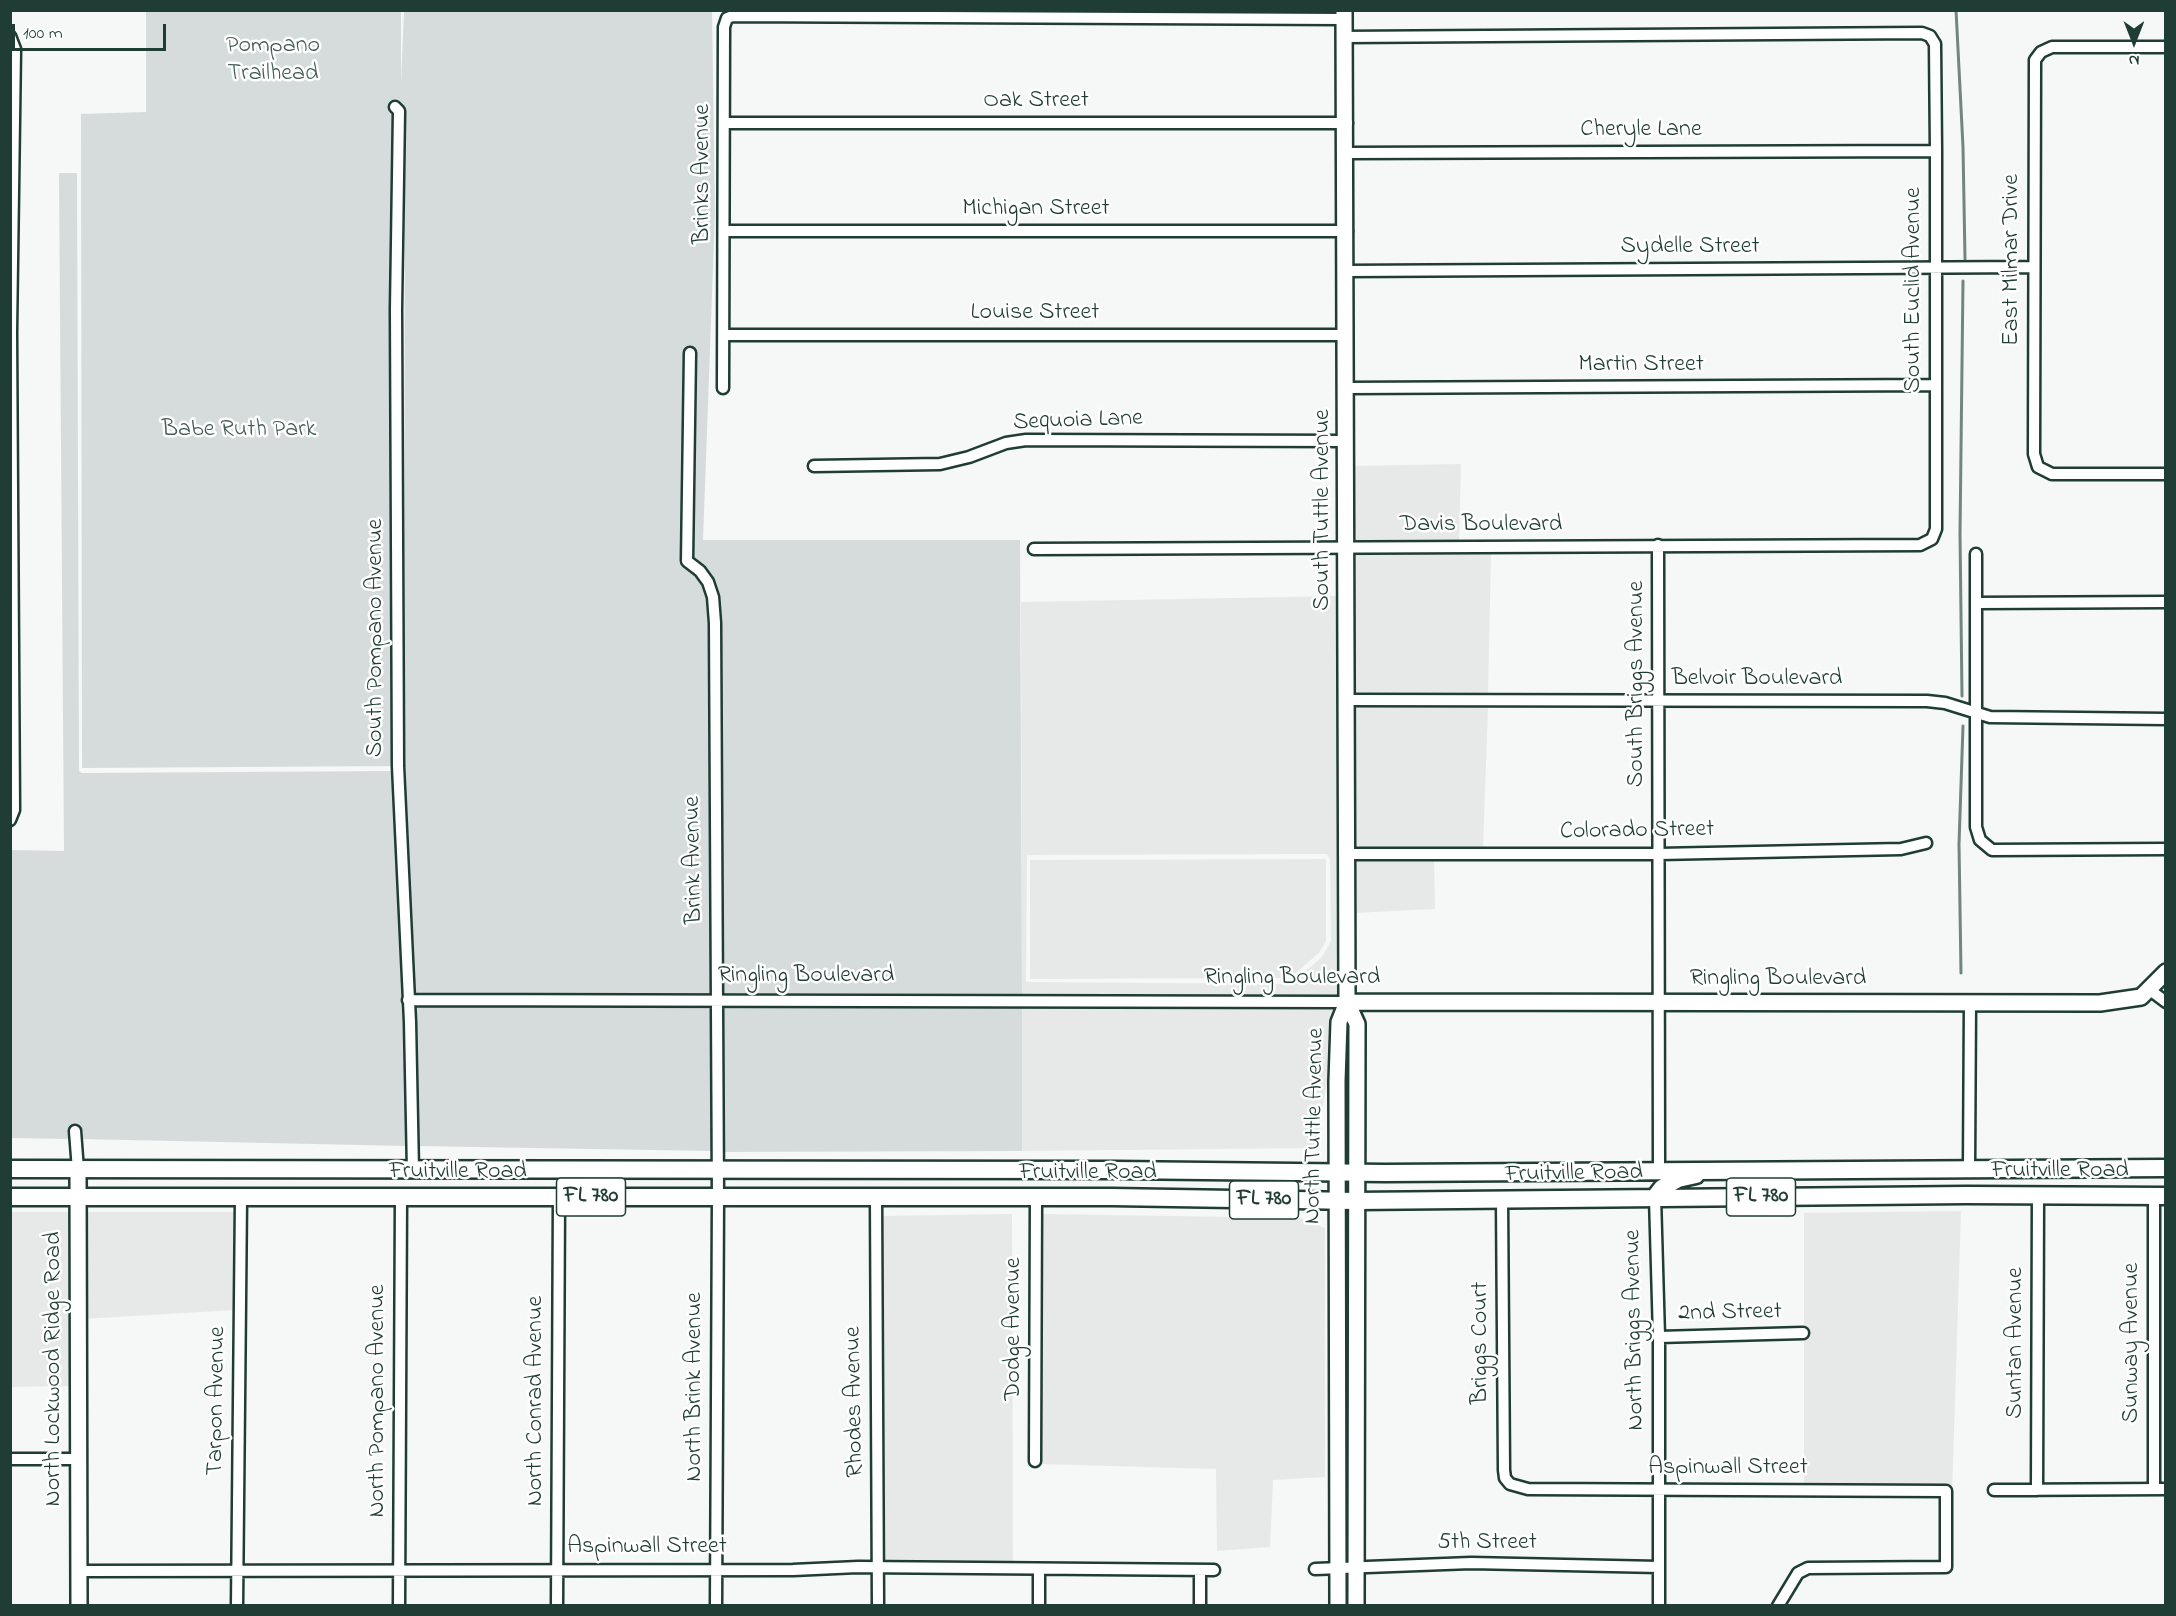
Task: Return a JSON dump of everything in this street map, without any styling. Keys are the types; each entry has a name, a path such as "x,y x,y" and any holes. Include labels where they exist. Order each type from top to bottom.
{"main road":[{"name":"South Tuttle Avenue","path":"1343,13 1347,123 1347,1002"},
{"name":"Ringling Boulevard","path":"1347,1002 2109,1003 2141,997 2166,972"},
{"name":"North Tuttle Avenue","path":"1338,1605 1336,1172 1339,1022 1347,1002"},
{"name":"North Tuttle Avenue","path":"1347,1002 1357,1024 1356,1605"},
{"name":"Fruitville Road","path":"10,1169 1356,1172 2166,1168"},
{"path":"1655,1197 1662,1188 1678,1179 1717,1169"},
{"name":"North Lockwood Ridge Road","path":"78,1170 79,1605"},
{"name":"Fruitville Road","path":"10,1197 876,1197 1356,1201 1655,1197 2160,1196"}],"street":[{"name":"Brinks Avenue","path":"723,388 724,27 730,17 1343,13"},
{"name":"South Euclid Avenue","path":"1343,37 1898,33 1922,33 1930,36 1935,44 1936,529 1928,542"},
{"path":"10,36 15,50 11,250 11,662 14,810 10,820"},
{"name":"East Milmar Drive","path":"2166,47 2052,47 2039,54 2034,65 2034,454 2038,467 2052,474 2166,474"},
{"name":"South Pompano Avenue","path":"395,107 399,111 396,309 398,766 413,1171"},
{"name":"Oak Street","path":"725,123 1347,123"},
{"name":"Cheryle Lane","path":"1346,153 1936,151"},
{"name":"Michigan Street","path":"724,231 1347,231"},
{"name":"Sydelle Street","path":"1346,271 2034,267"},
{"name":"Louise Street","path":"724,334 1346,335"},
{"name":"Brink Avenue","path":"690,353 687,561 708,582 714,610 718,1169"},
{"name":"Martin Street","path":"1346,388 1936,386"},
{"name":"Sequoia Lane","path":"814,466 940,464 969,458 1006,443 1026,440 1346,441"},
{"name":"Davis Boulevard","path":"1034,549 1908,545 1928,542"},
{"name":"South Briggs Avenue","path":"1658,545 1659,1002"},
{"path":"1976,554 1976,827 1980,840 1992,850 2166,849"},
{"path":"1976,603 2166,602"},
{"name":"Belvoir Boulevard","path":"1346,700 1927,701 1945,703 1977,714 2000,718 2166,719"},
{"name":"Colorado Street","path":"1348,854 1659,854 1901,849 1926,843"},
{"path":"2150,990 2166,1002"},
{"name":"Ringling Boulevard","path":"408,1000 1347,1002"},
{"path":"1659,1002 1659,1169"},
{"path":"1969,1168 1970,1002"},
{"name":"North Lockwood Ridge Road","path":"75,1131 78,1170"},
{"name":"North Brink Avenue","path":"716,1605 718,1169"},
{"name":"Suntan Avenue","path":"2037,1490 2038,1196"},
{"name":"Sunway Avenue","path":"2160,1196 2160,1489"},
{"name":"North Pompano Avenue","path":"399,1605 401,1197"},
{"name":"North Conrad Avenue","path":"556,1605 559,1197"},
{"name":"Rhodes Avenue","path":"876,1197 878,1605"},
{"name":"North Briggs Avenue","path":"1655,1197 1659,1336 1659,1605"},
{"name":"Tarpon Avenue","path":"237,1605 241,1198"},
{"name":"Dodge Avenue","path":"1035,1461 1036,1198"},
{"name":"Briggs Court","path":"1502,1200 1504,1470 1505,1478 1510,1484"},
{"name":"2nd Street","path":"1659,1336 1803,1333"},
{"path":"10,1459 78,1459"},
{"name":"Aspinwall Street","path":"1510,1484 1528,1489 1946,1491 1945,1568 1808,1568 1798,1573 1778,1605"},
{"path":"1994,1490 2160,1489"},
{"name":"5th Street","path":"1315,1569 1471,1563 1659,1567"},
{"name":"Aspinwall Street","path":"80,1571 716,1568 1214,1570"},
{"path":"1039,1569 1039,1605"},
{"path":"1200,1570 1200,1605"}],"shaded area":[{"path":"1461,464 1459,541 1352,542 1351,466"},
{"path":"1491,553 1488,695 1352,694 1352,554"},
{"path":"1341,596 1342,996 1022,994 1021,602","holes":["1327,854 1330,859 1331,941 1322,957 1295,980 1284,984 1026,982 1027,855"]},
{"path":"1352,706 1488,707 1483,848 1353,848"},
{"path":"1326,859 1326,941 1319,953 1292,976 1284,978 1030,979 1030,860"},
{"path":"1353,860 1434,860 1435,909 1353,913"},
{"path":"1022,1006 1339,1008 1316,1148 1022,1151"},
{"path":"1961,1211 1952,1495 1951,1485 1804,1484 1804,1339 1808,1338 1808,1327 1804,1327 1804,1213"},
{"path":"10,1212 72,1212 70,1386 11,1387"},
{"path":"82,1212 236,1212 235,1310 82,1319"},
{"path":"1012,1214 1013,1563 884,1563 881,1216"},
{"path":"1041,1214 1301,1218 1325,1228 1325,1477 1273,1480 1270,1547 1217,1551 1216,1469 1041,1464"}],"green space":[{"path":"146,11 401,11 401,84 404,11 712,11 715,212 703,540 1020,540 1022,994 723,993 719,610 713,579 704,566 692,558 695,347 685,347 683,544 679,562 704,584 709,610 712,993 413,994 404,766 405,122 400,101 398,766 82,768 81,114 146,112"},
{"path":"59,173 77,173 79,771 82,773 393,771 407,1146 81,1139 79,1125 69,1126 70,1139 11,1138 11,850 64,851"},
{"path":"712,1005 712,1151 417,1146 414,1006"},
{"path":"723,1005 1022,1006 1022,1151 723,1152"}],"waterway":[{"path":"1956,10 1963,147 1965,259"},
{"path":"1962,696 1960,534 1963,281"},
{"path":"1961,973 1959,844 1963,726"}],"park label":[{"name":"Pompano Trailhead","path":"273,61"},
{"name":"Babe Ruth Park","path":"239,431"}]}
